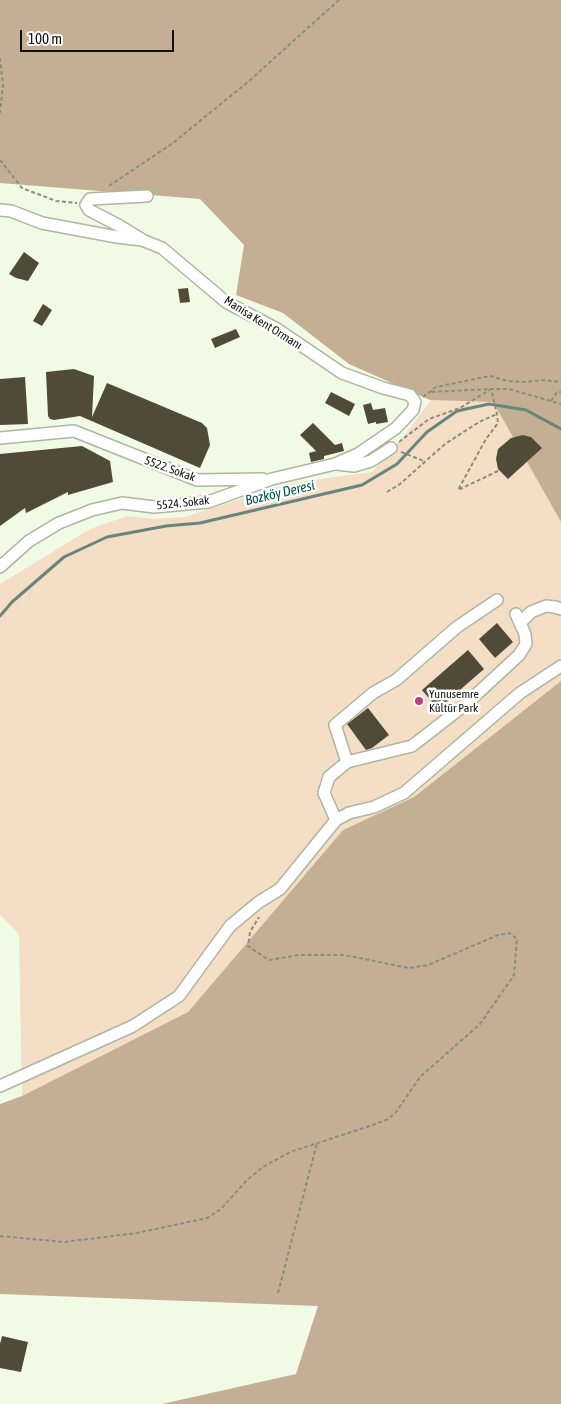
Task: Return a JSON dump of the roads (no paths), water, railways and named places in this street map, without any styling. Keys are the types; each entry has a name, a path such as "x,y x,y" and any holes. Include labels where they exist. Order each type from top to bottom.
{"street":[{"path":"142,240 118,224 89,210 86,205 90,199 147,196"},
{"name":"Manisa Kent Ormanı","path":"0,210 11,211 42,223 142,240 162,248 226,302 277,329 342,373 383,388 410,395 415,402"},
{"name":"5524. Sokak","path":"0,567 29,541 60,523 92,510 122,503 154,507 208,502 272,479 335,464 358,454 396,428 413,410 415,402"},
{"name":"5522. Sokak","path":"0,438 74,431 197,480 272,479"},
{"path":"335,464 354,466 371,461 394,449"},
{"path":"347,762 335,725 373,693 396,680 457,627 497,600"},
{"path":"336,820 324,793 329,777 347,762 412,746 466,704 520,656 526,644 525,634 518,618 546,606 561,609"},
{"path":"0,1086 133,1026 179,996 230,926 280,889 336,820 350,812 374,807 404,793 432,771 520,693 561,666"}],"waterway":[{"name":"Bozköy Deresi","path":"0,616 12,602 64,557 107,537 166,526 200,523 362,485 397,464 427,432 457,411 489,404 526,410 561,429"}],"place":[{"name":"Yunusemre Kültür Park","path":"419,701"}]}
